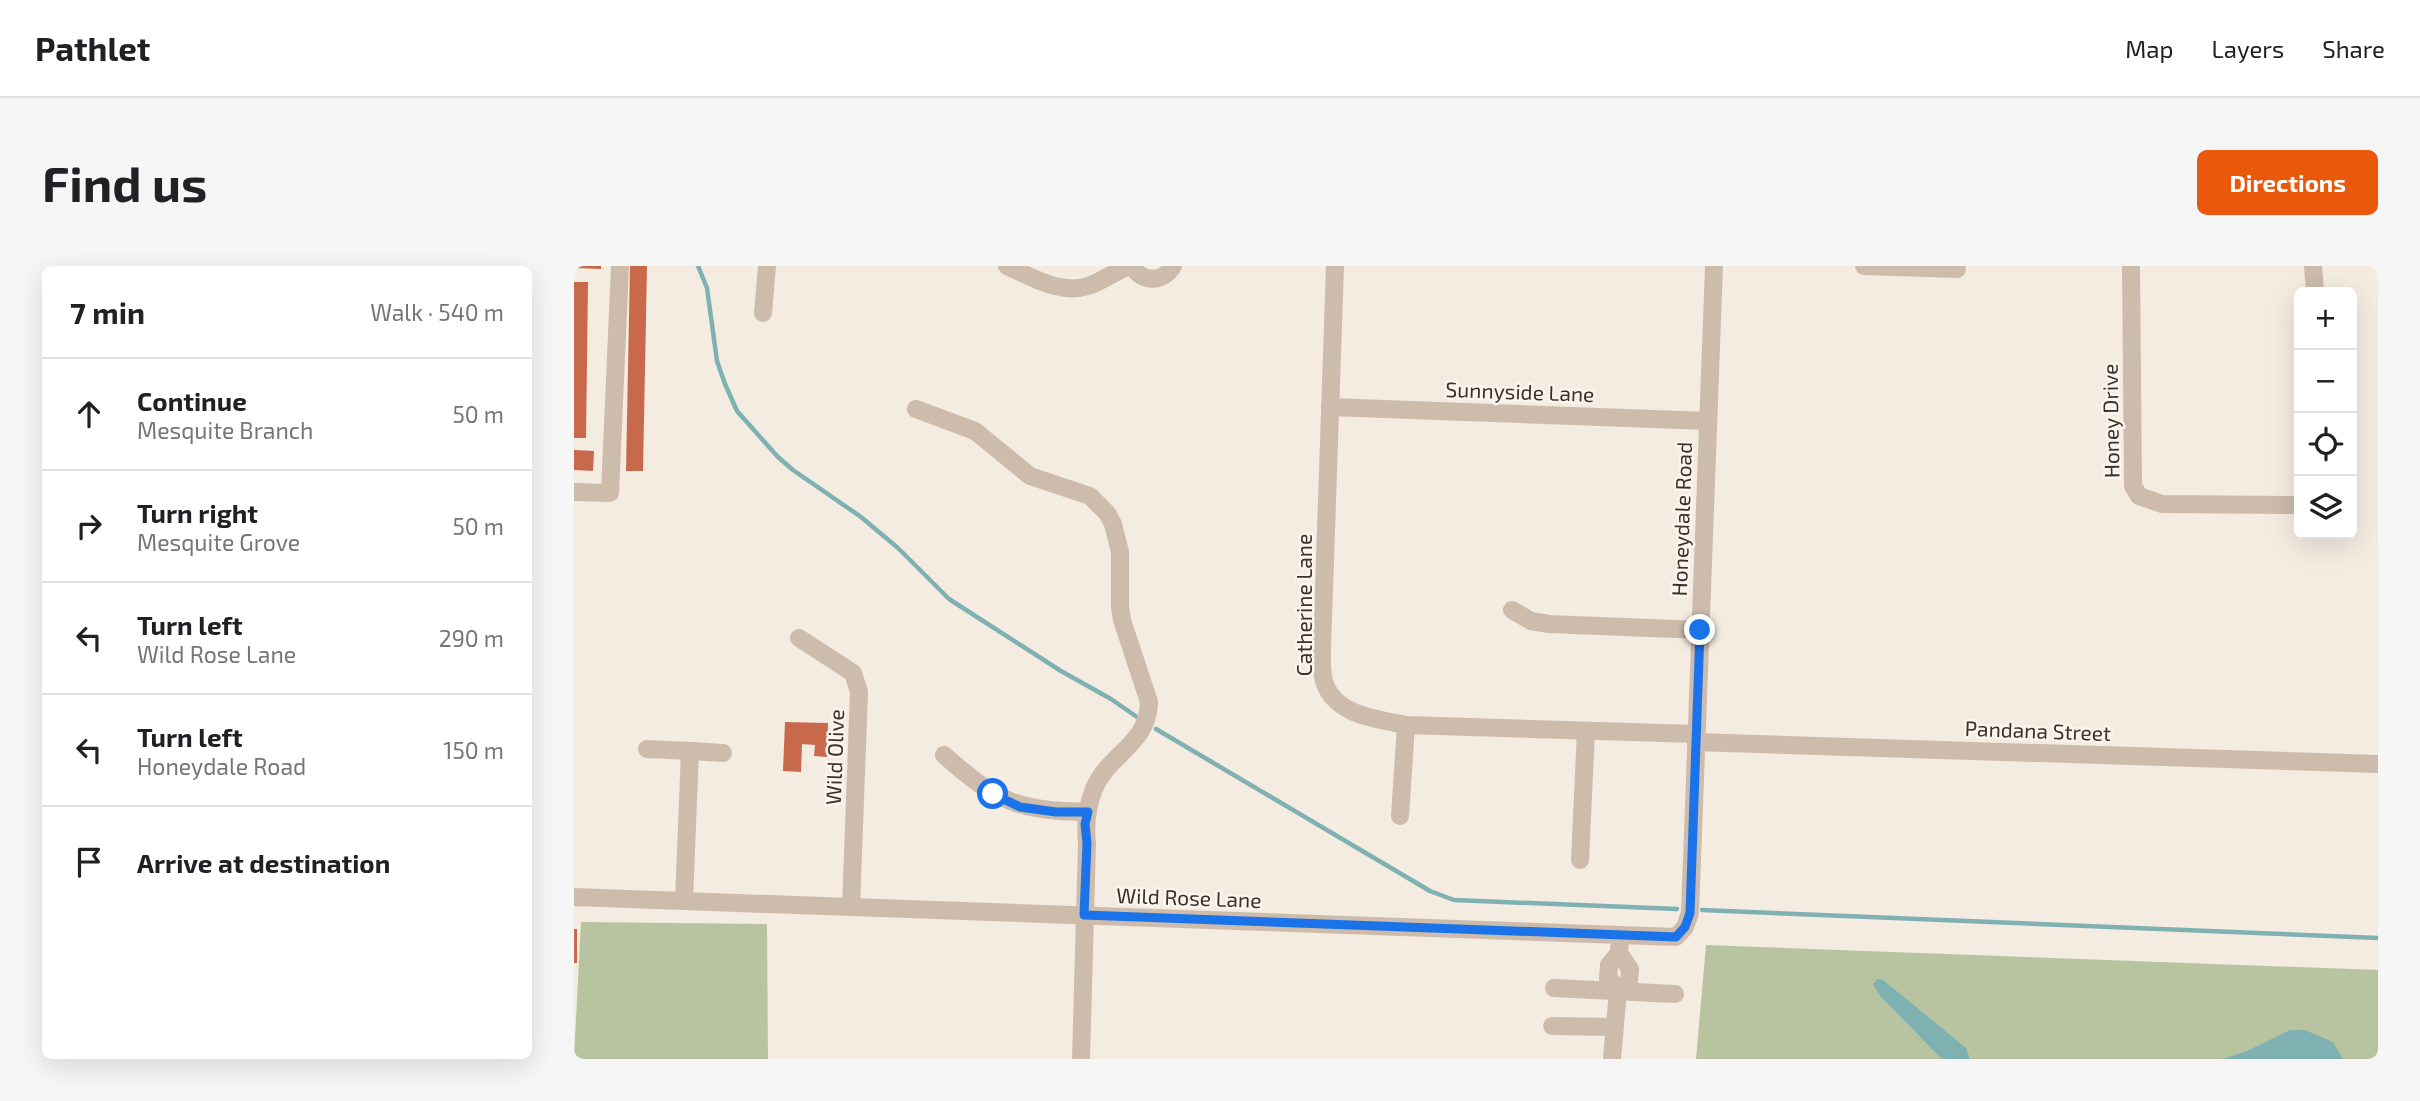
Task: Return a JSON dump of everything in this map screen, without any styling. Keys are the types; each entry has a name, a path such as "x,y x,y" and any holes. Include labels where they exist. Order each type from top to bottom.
{"street":[{"path":"574,492 610,493 620,266"},
{"path":"763,313 767,266"},
{"path":"1007,266 1050,285 1076,288 1088,286 1130,266 1149,279 1164,276 1174,266"},
{"name":"Catherine Lane","path":"1335,266 1321,648 1323,679 1329,692 1365,717 1406,725 1696,738"},
{"name":"Honeydale Road","path":"1676,937 1685,927 1690,913 1714,266"},
{"path":"1864,266 1957,269"},
{"name":"Honey Drive","path":"2131,266 2133,486 2139,496 2162,503 2294,505"},
{"path":"2313,266 2315,287"},
{"name":"Sunnyside Lane","path":"1330,407 1708,421"},
{"path":"916,409 975,431 1030,476 1090,496 1107,513 1113,524 1120,552 1120,607 1149,702 1149,715 1138,737 1094,788 1085,824 1087,843 1081,1059"},
{"path":"1512,610 1531,621 1549,624 1700,630"},
{"name":"Wild Olive","path":"799,638 853,673 859,692 852,907"},
{"path":"1400,816 1406,725"},
{"path":"1580,860 1586,732"},
{"name":"Pandana Street","path":"1696,738 2378,764"},
{"path":"647,749 723,753"},
{"path":"684,901 690,751"},
{"path":"944,755 981,786 1020,807 1056,812 1088,812"},
{"name":"Wild Rose Lane","path":"574,897 1676,937"},
{"path":"1612,1059 1618,990 1608,979 1609,965 1619,953 1620,935"},
{"path":"1554,988 1675,994"},
{"path":"1552,1026 1614,1027"}],"green space":[{"path":"581,922 767,924 768,1059 574,1059"},
{"path":"1706,945 2378,970 2378,1059 1696,1059"}],"water":[{"path":"1877,979 1883,980 1966,1048 1970,1059 1942,1059 1882,998 1873,985"},
{"path":"2290,1030 2305,1030 2333,1042 2343,1059 2223,1059 2247,1051"}],"building":[{"path":"601,266 601,269 574,268"},
{"path":"630,266 647,266 643,471 626,471"},
{"path":"574,282 588,282 586,438 574,438"},
{"path":"574,450 594,451 593,471 574,470"},
{"path":"785,722 828,723 827,757 814,756 815,745 802,744 801,772 783,771"},
{"path":"574,929 577,929 577,963 574,963"}],"waterway":[{"path":"698,266 707,288 717,361 725,384 737,411 778,457 861,517 898,548 949,599 1137,717"},
{"path":"1156,729 1430,891 1454,900 1677,909"},
{"path":"1702,910 2378,938"}],"route":[{"path":"993,794 1020,807 1056,812 1088,812 1085,824 1087,843 1084,915 1676,937 1685,927 1690,913 1700,630"}]}
